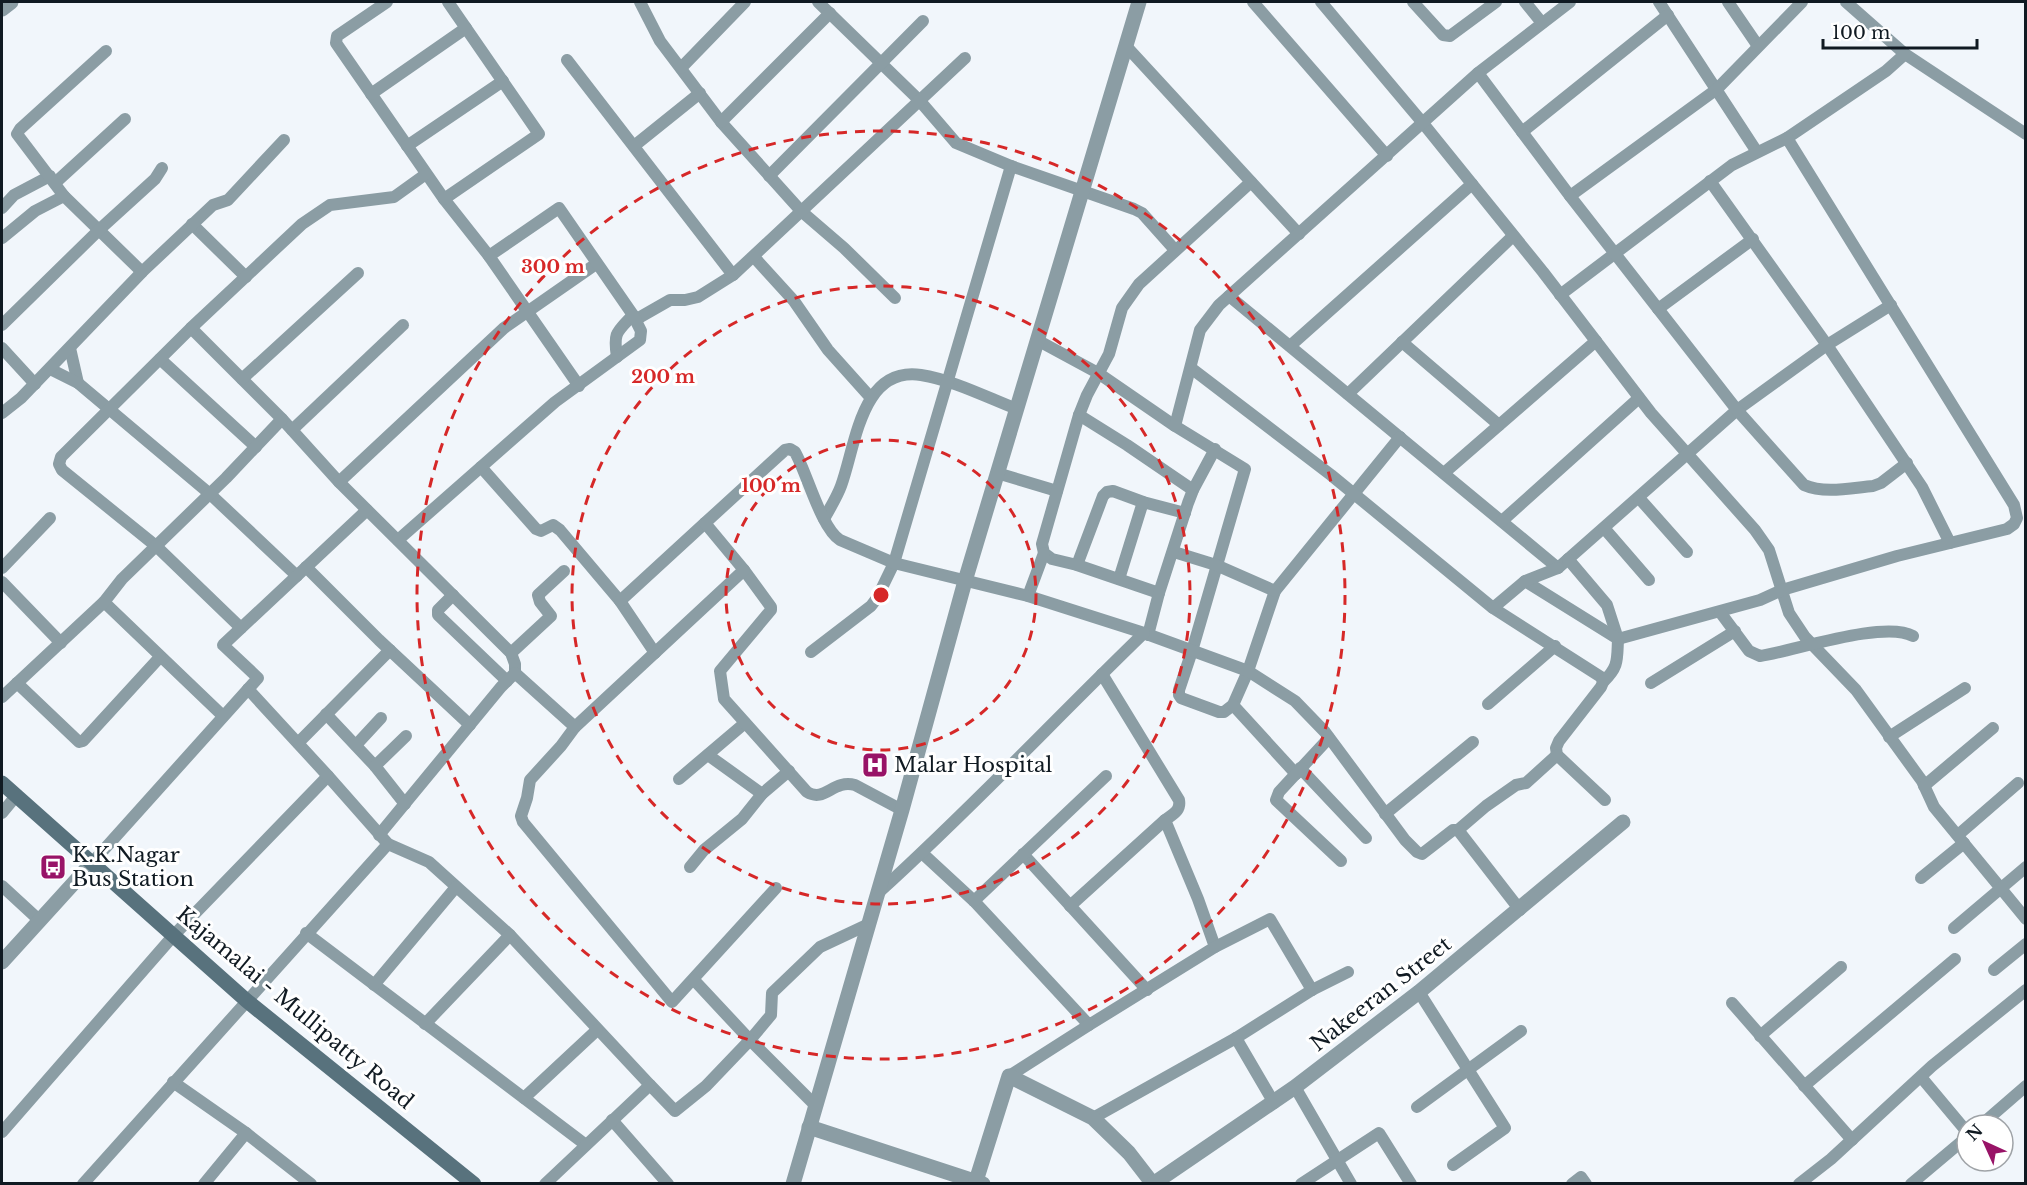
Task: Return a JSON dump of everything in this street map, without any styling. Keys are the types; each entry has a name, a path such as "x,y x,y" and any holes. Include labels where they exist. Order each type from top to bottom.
{"main road":[{"name":"Kajamalai - Mullipatty Road","path":"2,783 247,1001 474,1184"}],"street":[{"path":"2,9 11,2"},
{"path":"387,2 337,36 335,41 426,174 489,256 579,386"},
{"path":"444,199 539,134 448,2"},
{"path":"642,2 660,41 722,122 801,211 896,298"},
{"path":"681,68 745,2"},
{"path":"818,2 920,100 957,142 1011,166 1142,213 1175,250"},
{"path":"793,1184 902,810 965,581 1139,2"},
{"path":"1253,2 1387,156"},
{"path":"1321,2 1472,184 1639,398 1686,455 1755,530 1769,550 1789,613 1812,645 1856,690 1924,786 1934,807 2025,919"},
{"path":"1413,2 1443,35 1450,36 1496,2"},
{"path":"1525,2 1542,23"},
{"path":"1175,426 1200,330 1220,305 1422,122 1478,74 1570,2"},
{"path":"1659,2 1757,152"},
{"path":"1728,2 1758,46"},
{"path":"1570,196 1716,89 1802,2"},
{"path":"1846,2 1905,54 2025,134"},
{"path":"722,122 830,13"},
{"path":"1522,132 1668,15"},
{"path":"769,176 923,21"},
{"path":"371,94 466,28"},
{"path":"1126,46 1299,234"},
{"path":"106,51 17,134 64,196 142,272"},
{"path":"1560,295 1732,165 1787,138 1886,71 1905,54"},
{"path":"617,357 614,341 617,332 634,317 670,300 698,297 733,275 965,58"},
{"path":"567,60 733,275"},
{"path":"1478,74 1737,410 1798,479 1812,489 1873,486 1881,483 1907,463"},
{"path":"407,146 503,81"},
{"path":"634,147 700,93"},
{"path":"2,208 14,195 52,179 125,119"},
{"path":"1525,581 1618,639 1720,612 1760,600 1782,590 1897,556 2007,529 2014,524 2017,518 2014,506 1787,138"},
{"path":"2,413 21,398 142,272 192,224 213,205 228,200 284,140"},
{"path":"811,652 871,606 878,598 894,563 1011,166"},
{"path":"2,325 155,179 162,168"},
{"path":"242,628 156,546 62,470 59,464 61,457 108,408 302,224 330,205 394,197 426,174"},
{"path":"1710,181 1753,239 1907,463 1931,502 1950,543"},
{"path":"1028,596 1044,553 1042,544 1079,415 1109,354 1122,308 1138,284 1251,182"},
{"path":"1290,346 1472,184"},
{"path":"2,238 28,216 64,196"},
{"path":"398,540 555,402 640,340 641,331 634,317 559,208 489,256"},
{"path":"192,224 246,277"},
{"path":"1348,394 1513,236"},
{"path":"1658,309 1753,239"},
{"path":"754,257 794,301 828,350 871,398"},
{"path":"339,482 504,328 596,264"},
{"path":"242,379 358,273"},
{"path":"1229,296 1558,568"},
{"path":"1493,608 1525,581 1558,568 1737,410 1827,345 1891,305"},
{"path":"292,430 403,325"},
{"path":"83,1184 306,933 383,840 405,804 511,677 515,664 511,653 339,482 282,419 191,328"},
{"path":"1037,340 1098,373 1175,426 1245,469 1179,695 1219,712 1224,712 1233,705 1248,671 1275,591 1400,437"},
{"path":"1443,473 1596,341"},
{"path":"1402,342 1498,425"},
{"path":"2,348 35,384"},
{"path":"70,348 78,383"},
{"path":"160,358 256,447"},
{"path":"1191,368 1353,494 1493,608 1596,672 1603,682"},
{"path":"50,369 78,383 302,571 470,725"},
{"path":"824,519 840,489 867,405 883,383 900,375 920,375 946,382 1017,409"},
{"path":"1502,521 1639,398"},
{"path":"1079,415 1193,490"},
{"path":"2,698 21,683 104,602 122,579 210,494 282,419"},
{"path":"620,601 785,450 790,449 798,458 824,519 840,540 894,563 1028,596 1146,634 1248,671 1295,701 1329,738 1405,840 1422,854 1454,830 1458,830 1516,785 1526,783 1557,755"},
{"path":"878,893 922,853 1102,674 1146,634 1193,490 1215,449"},
{"path":"481,467 537,529 541,531 553,525 556,526 620,601 655,653"},
{"path":"997,473 1057,491"},
{"path":"1077,565 1103,496 1107,492 1113,491 1185,513"},
{"path":"1639,498 1687,552"},
{"path":"1119,579 1143,502"},
{"path":"259,701 258,678 223,645 367,510"},
{"path":"2,568 50,518"},
{"path":"705,523 771,607 771,610 720,671 724,699 813,796 847,783 902,810"},
{"path":"1604,528 1649,580"},
{"path":"1174,552 1216,565 1275,591"},
{"path":"1044,553 1052,558 1159,593"},
{"path":"1568,559 1607,605 1618,639 1617,665 1559,741 1556,748 1557,755 1605,800"},
{"path":"744,570 575,726 561,746 530,780 527,798 521,811 523,822 672,1002 776,888"},
{"path":"511,653 551,616 540,602 538,595 564,571"},
{"path":"2,582 61,643"},
{"path":"453,595 438,610 438,615 511,677 575,726"},
{"path":"104,602 223,716"},
{"path":"1720,612 1749,651 1760,656 1848,636 1900,632 1912,636"},
{"path":"1652,683 1735,631"},
{"path":"1488,705 1555,646"},
{"path":"298,743 390,650"},
{"path":"21,683 79,742 83,741 160,657"},
{"path":"1070,906 1165,820 1178,811 1180,806 1179,800 1102,674"},
{"path":"2,962 258,678"},
{"path":"1889,737 1965,688"},
{"path":"248,689 383,840 429,862 510,935 675,1111 706,1086 771,1015 772,993 820,947 868,924"},
{"path":"1233,705 1365,838"},
{"path":"326,714 375,766 405,804"},
{"path":"356,745 381,718"},
{"path":"679,779 745,723"},
{"path":"1924,786 1993,728"},
{"path":"375,766 406,736"},
{"path":"1329,738 1279,792 1276,800 1341,861"},
{"path":"1385,814 1473,742"},
{"path":"708,755 762,794"},
{"path":"690,867 704,850 742,819 762,794 789,771"},
{"path":"2,1132 174,936 328,776"},
{"path":"974,901 1106,776"},
{"path":"1921,878 2018,783"},
{"path":"2,813 16,796"},
{"path":"1165,820 1215,947"},
{"name":"Nakeeran Street","path":"1153,1184 1274,1103 1419,992 1623,822"},
{"path":"1458,830 1520,909"},
{"path":"922,853 974,901 1089,1025"},
{"path":"1023,854 1147,990"},
{"path":"1954,928 2025,867"},
{"path":"2,886 39,920"},
{"path":"374,985 456,887"},
{"path":"809,1127 979,1182 1010,1076 1215,947 1270,919 1312,990"},
{"path":"306,933 586,1145"},
{"path":"425,1024 510,935"},
{"path":"1994,970 2025,944"},
{"path":"1804,1086 1955,959"},
{"path":"1760,1036 1841,967"},
{"path":"1093,1118 1236,1038 1312,990 1348,972"},
{"path":"694,980 750,1040 816,1105"},
{"path":"1799,1184 2025,990"},
{"path":"1419,992 1505,1128 1453,1165"},
{"path":"1732,1003 1852,1140"},
{"path":"524,1098 597,1030"},
{"path":"1417,1107 1521,1031"},
{"path":"1236,1038 1274,1103"},
{"path":"1010,1076 1093,1118 1129,1153 1153,1184"},
{"path":"1921,1077 1955,1119"},
{"path":"173,1082 246,1133 311,1184"},
{"path":"545,1184 650,1085"},
{"path":"1995,1113 2025,1086"},
{"path":"1295,1087 1351,1184"},
{"path":"612,1120 668,1184"},
{"path":"1302,1184 1379,1132 1411,1184"},
{"path":"204,1184 246,1133"},
{"path":"1911,1184 1955,1145"},
{"path":"1572,1184 1581,1177 1586,1184"}],"place":[{"name":"Malar Hospital","path":"875,765"},
{"name":"K.K.Nagar Bus Station","path":"53,867"}]}
